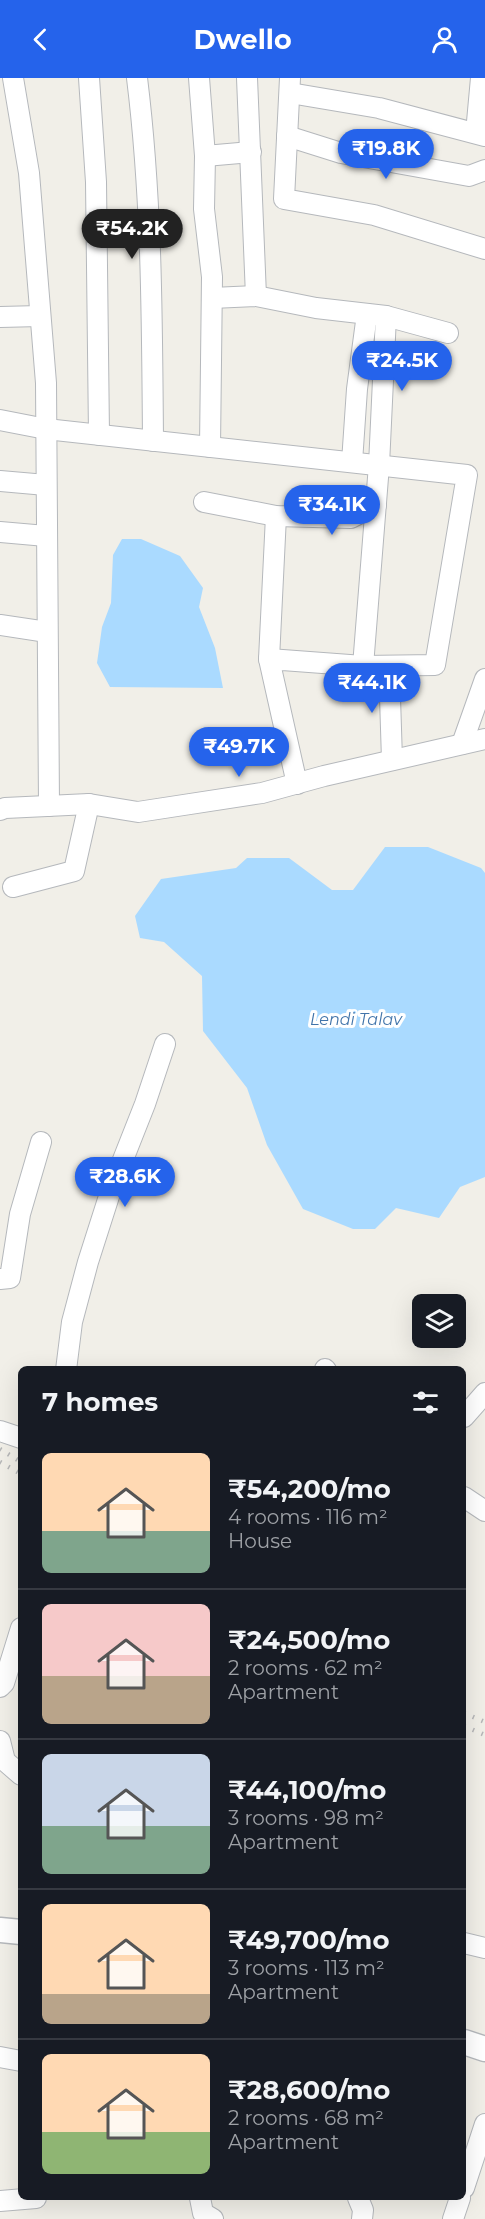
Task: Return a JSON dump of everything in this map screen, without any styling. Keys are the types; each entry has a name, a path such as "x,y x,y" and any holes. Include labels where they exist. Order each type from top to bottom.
{"street":[{"path":"13,78 28,173 46,384 49,806"},
{"path":"89,78 96,192 99,435"},
{"path":"137,78 147,179 153,290 151,327 153,441"},
{"path":"199,78 205,156 204,209 212,277 210,447"},
{"path":"247,78 256,296"},
{"path":"481,78 480,134 290,85 284,199 374,215 485,249"},
{"path":"287,136 341,153 470,176 485,170"},
{"path":"205,156 251,152"},
{"path":"212,298 256,296 316,309 377,315 448,333"},
{"path":"352,462 357,389 377,315"},
{"path":"363,666 379,465 377,315"},
{"path":"0,317 40,316"},
{"path":"0,420 46,429 467,475 435,665 363,666 269,659"},
{"path":"0,481 46,485"},
{"path":"204,502 276,516 351,518 376,505"},
{"path":"276,516 269,659 297,784"},
{"path":"0,532 46,536"},
{"path":"0,625 47,632"},
{"path":"389,666 392,760"},
{"path":"462,744 485,679"},
{"path":"0,810 89,804 138,813 262,793 485,739"},
{"path":"13,887 74,871 89,804"},
{"path":"66,1366 72,1322 88,1262 111,1190 145,1104 165,1044"},
{"path":"0,1279 10,1278 20,1214 41,1142"},
{"path":"466,1416 485,1393"},
{"path":"0,1431 18,1437"},
{"path":"466,1498 485,1511"},
{"path":"0,1687 4,1683 18,1638"},
{"path":"0,1742 3,1761 18,1774"},
{"path":"0,1916 18,1918"},
{"path":"0,1929 18,1932"},
{"path":"466,1943 485,1948"},
{"path":"466,2043 485,2049"},
{"path":"466,2054 485,2059"},
{"path":"0,2056 18,2060"},
{"path":"466,2182 485,2124"},
{"path":"0,2200 18,2199"},
{"path":"200,2200 203,2213 213,2219"},
{"path":"359,2200 363,2210 362,2219"},
{"path":"453,2219 459,2200"}],"water":[{"path":"122,539 141,539 180,556 203,588 199,607 215,648 223,688 110,687 97,663 102,627 111,603 113,555"},
{"name":"Lendi Talav","path":"385,847 428,847 481,868 485,873 485,1177 460,1187 439,1218 396,1208 375,1229 353,1229 303,1209 267,1145 247,1088 203,1031 202,976 164,942 140,938 135,916 161,879 236,868 247,858 289,858 332,890 353,890"}],"railway":[{"path":"0,1449 18,1460"},
{"path":"0,1462 18,1472"},
{"path":"466,1714 485,1722"},
{"path":"466,1727 485,1735"}]}
